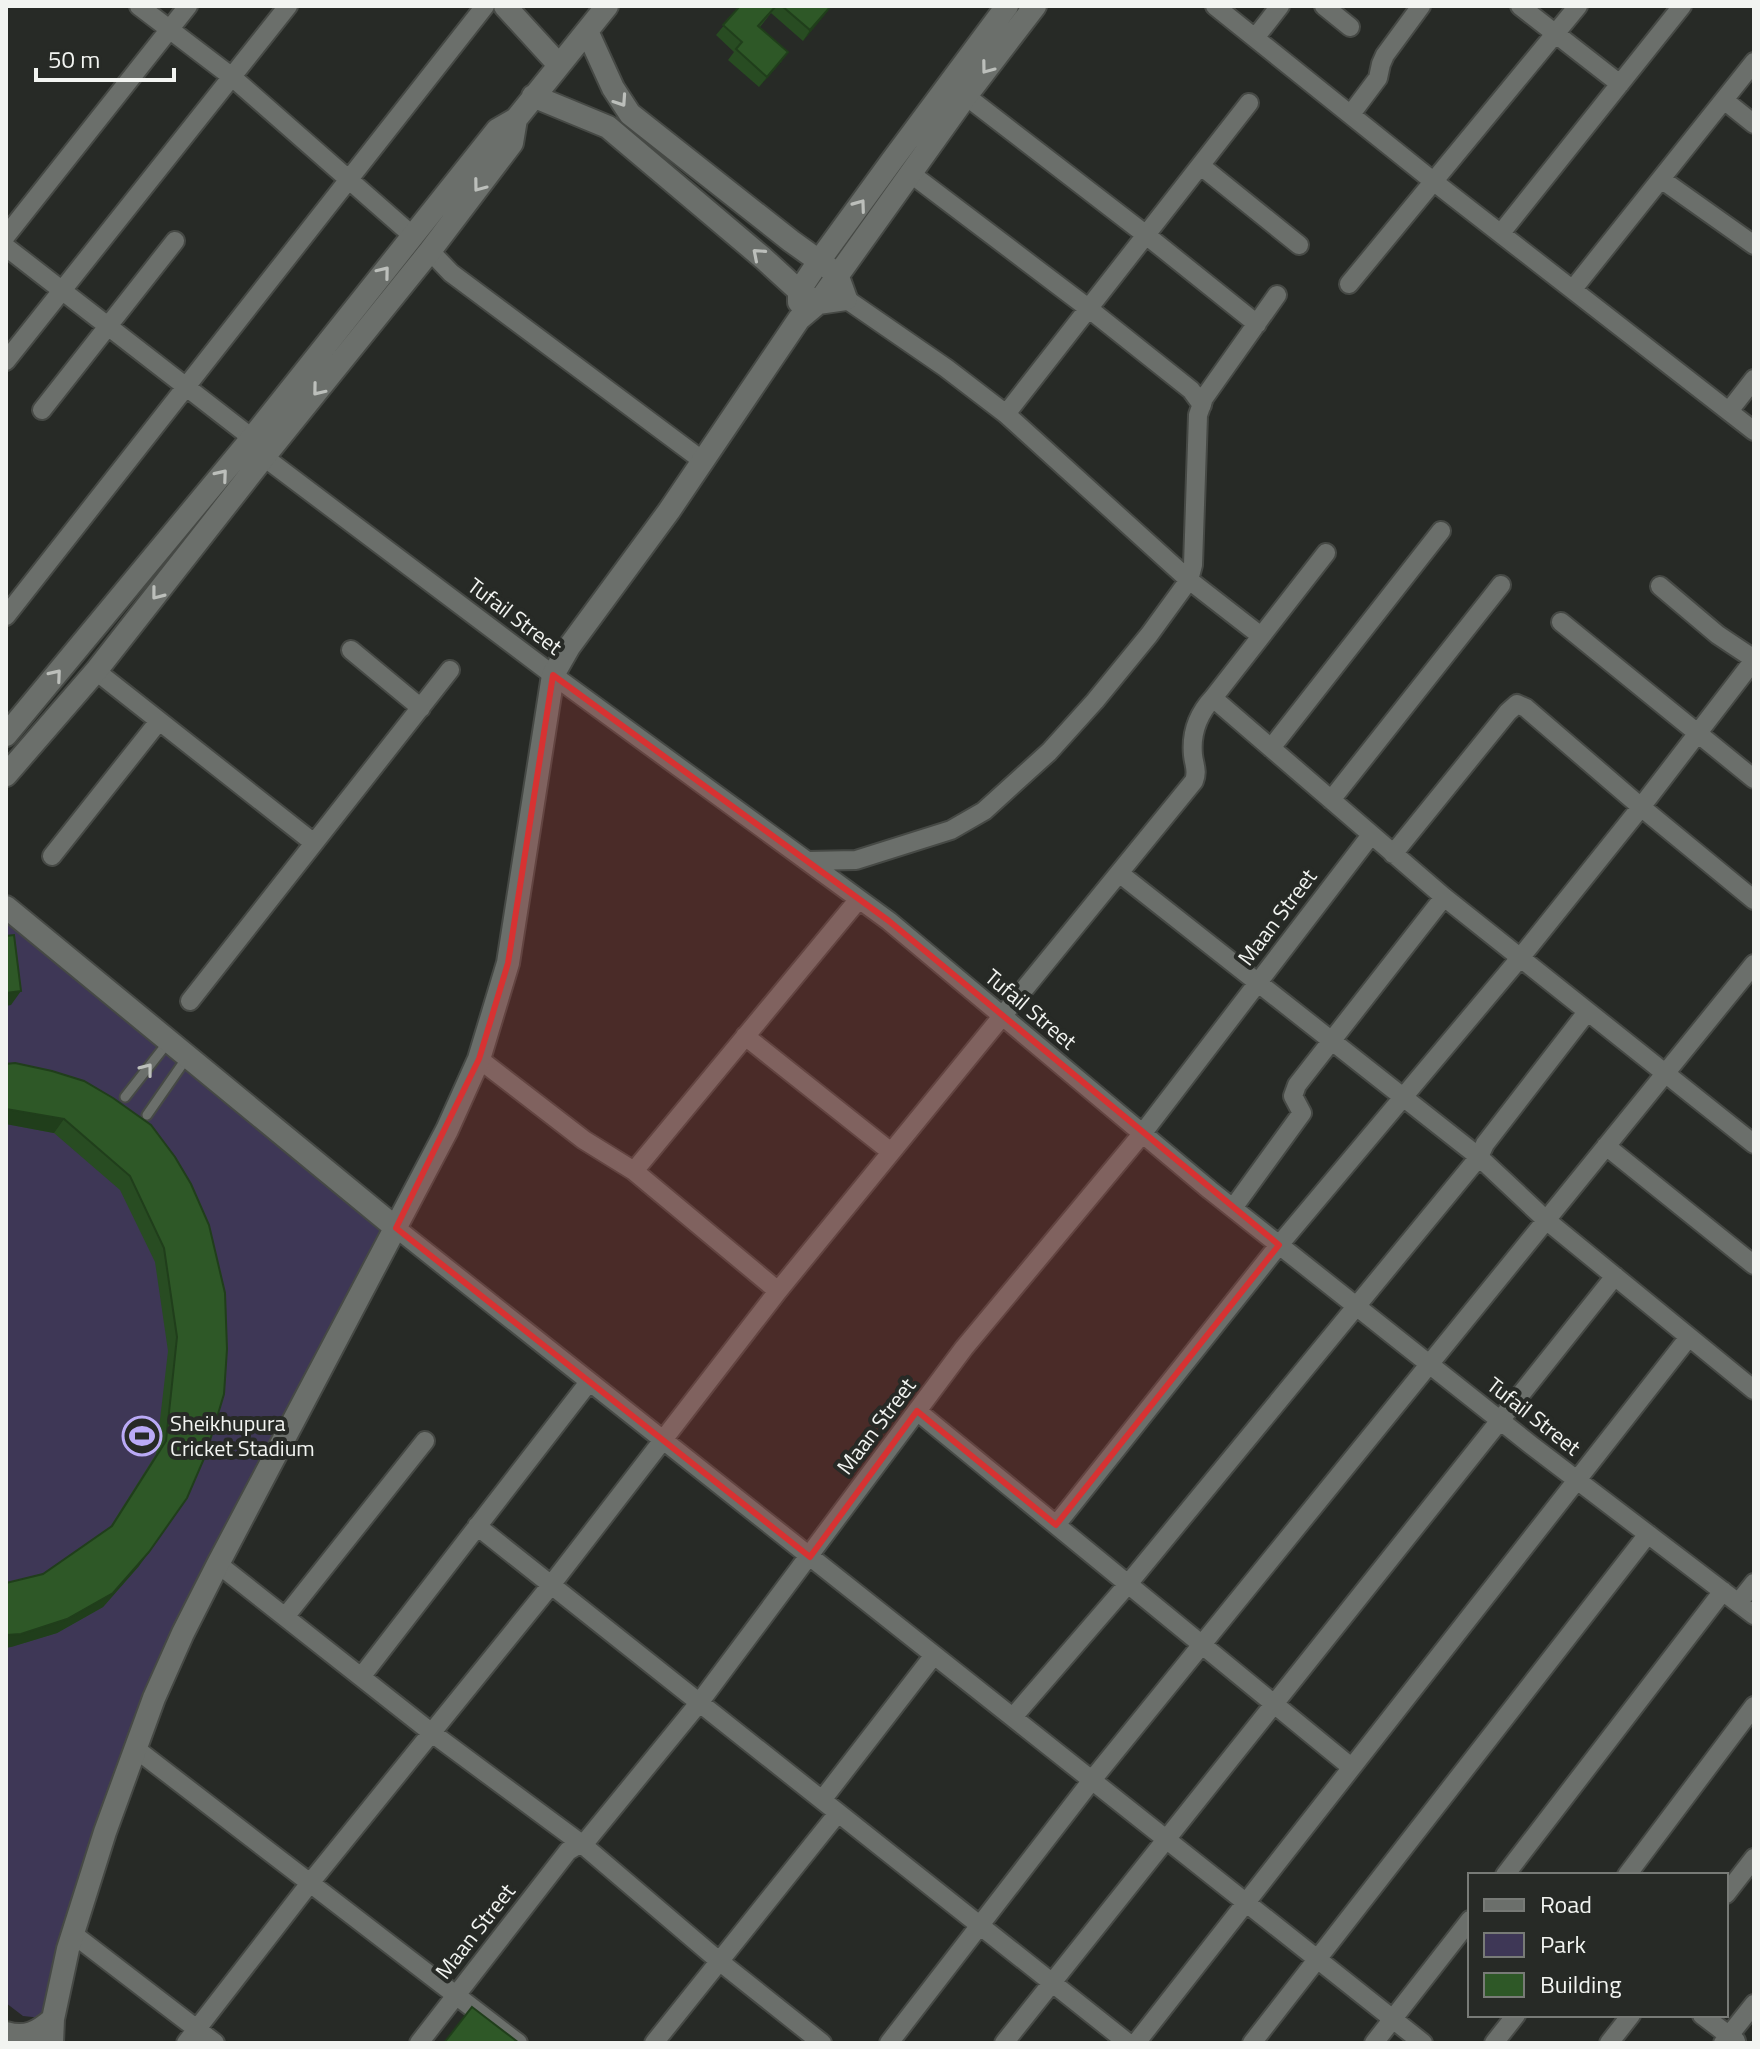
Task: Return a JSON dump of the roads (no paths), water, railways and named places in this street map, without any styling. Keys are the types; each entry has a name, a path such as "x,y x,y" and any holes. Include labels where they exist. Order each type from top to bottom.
{"street":[{"path":"139,6 232,77 451,273 703,461"},
{"path":"6,236 188,6"},
{"path":"6,361 288,6"},
{"path":"6,616 485,6"},
{"path":"505,6 559,65"},
{"path":"6,775 96,671 258,448 421,244 497,130 516,119 607,6"},
{"path":"52,2043 53,2019 73,1934 105,1832 154,1698 218,1564 447,1130 479,1059 508,963 553,675 569,647 669,511 799,319 808,297 891,162 1007,6"},
{"path":"828,267 910,173 1035,6"},
{"path":"1215,6 1433,181 1754,431"},
{"path":"1255,38 1280,6"},
{"path":"1324,6 1350,27"},
{"path":"1351,114 1378,78 1385,55 1421,6"},
{"path":"1520,6 1620,84"},
{"path":"1349,284 1578,6"},
{"path":"1501,233 1682,6"},
{"path":"587,31 613,88 630,114 828,267 846,299 1006,414 1189,580 1261,636"},
{"path":"1573,289 1754,62"},
{"path":"533,96 608,127 808,297 846,299"},
{"path":"966,96 1257,324"},
{"path":"1724,100 1754,124"},
{"path":"1006,414 1249,103"},
{"path":"1201,166 1299,245"},
{"path":"910,173 1088,308 1191,390 1202,405"},
{"path":"1661,179 1754,245"},
{"path":"42,410 175,241"},
{"name":"Tufail Street","path":"6,247 186,386 258,448 553,675 889,921 1279,1245 1754,1615"},
{"path":"807,861 856,860 951,830 984,811 1049,752 1095,701 1189,580 1193,565 1198,415 1204,398 1277,295"},
{"path":"1729,411 1754,379"},
{"path":"6,735 258,448"},
{"path":"1271,748 1441,531"},
{"path":"191,2036 310,1883 551,1585 778,1291 1194,781 1197,774 1193,750 1195,732 1203,710 1326,553"},
{"path":"1331,800 1501,585"},
{"path":"1056,1525 1279,1245 1520,958 1754,659 1718,635 1660,586"},
{"path":"1561,622 1754,779"},
{"path":"351,650 421,708"},
{"path":"190,1001 450,670"},
{"path":"96,671 314,843"},
{"path":"1213,698 1444,897 1754,1144"},
{"path":"1393,854 1517,704 1526,708 1754,900"},
{"path":"52,856 159,721"},
{"name":"Maan Street","path":"419,2043 568,1851 583,1845 699,1703 974,1336 1142,1134 1371,835"},
{"path":"1119,873 1479,1157 1546,1220 1754,1390"},
{"path":"1233,1208 1302,1113 1294,1092 1444,897"},
{"path":"634,1171 859,899"},
{"path":"6,907 396,1228 1423,2043"},
{"path":"889,2043 1092,1780 1754,964"},
{"path":"1013,1717 1128,1584 1479,1157 1485,1144 1587,1012"},
{"path":"745,1036 891,1152"},
{"path":"479,1059 584,1140 634,1171 778,1291"},
{"path":"1606,1146 1754,1265"},
{"path":"1004,2043 1615,1276"},
{"path":"1136,2043 1689,1337"},
{"path":"361,1677 589,1382"},
{"path":"917,1411 1351,1767"},
{"path":"285,1617 425,1441"},
{"path":"477,1526 1128,2043"},
{"path":"1252,2043 1648,1534"},
{"path":"218,1564 432,1733 583,1845 719,1961 822,2043"},
{"path":"1738,1603 1754,1583"},
{"path":"1507,1873 1723,1591"},
{"path":"822,1800 934,1655"},
{"path":"1629,1873 1754,1706"},
{"path":"136,1749 518,2043"},
{"path":"654,2043 838,1813"},
{"path":"1728,1891 1754,1858"},
{"path":"1374,2043 1468,1923"},
{"path":"73,1934 191,2036 215,2043"},
{"path":"1704,2017 1730,2041 1754,2004"},
{"path":"1494,2043 1514,2017"},
{"path":"1609,2043 1629,2017"},
{"path":"6,2033 31,2034 53,2019"}],"lane":[{"path":"125,1097 169,1041"},
{"path":"147,1115 188,1056"}],"place":[{"name":"Sheikhupura Cricket Stadium","path":"142,1436"}]}
